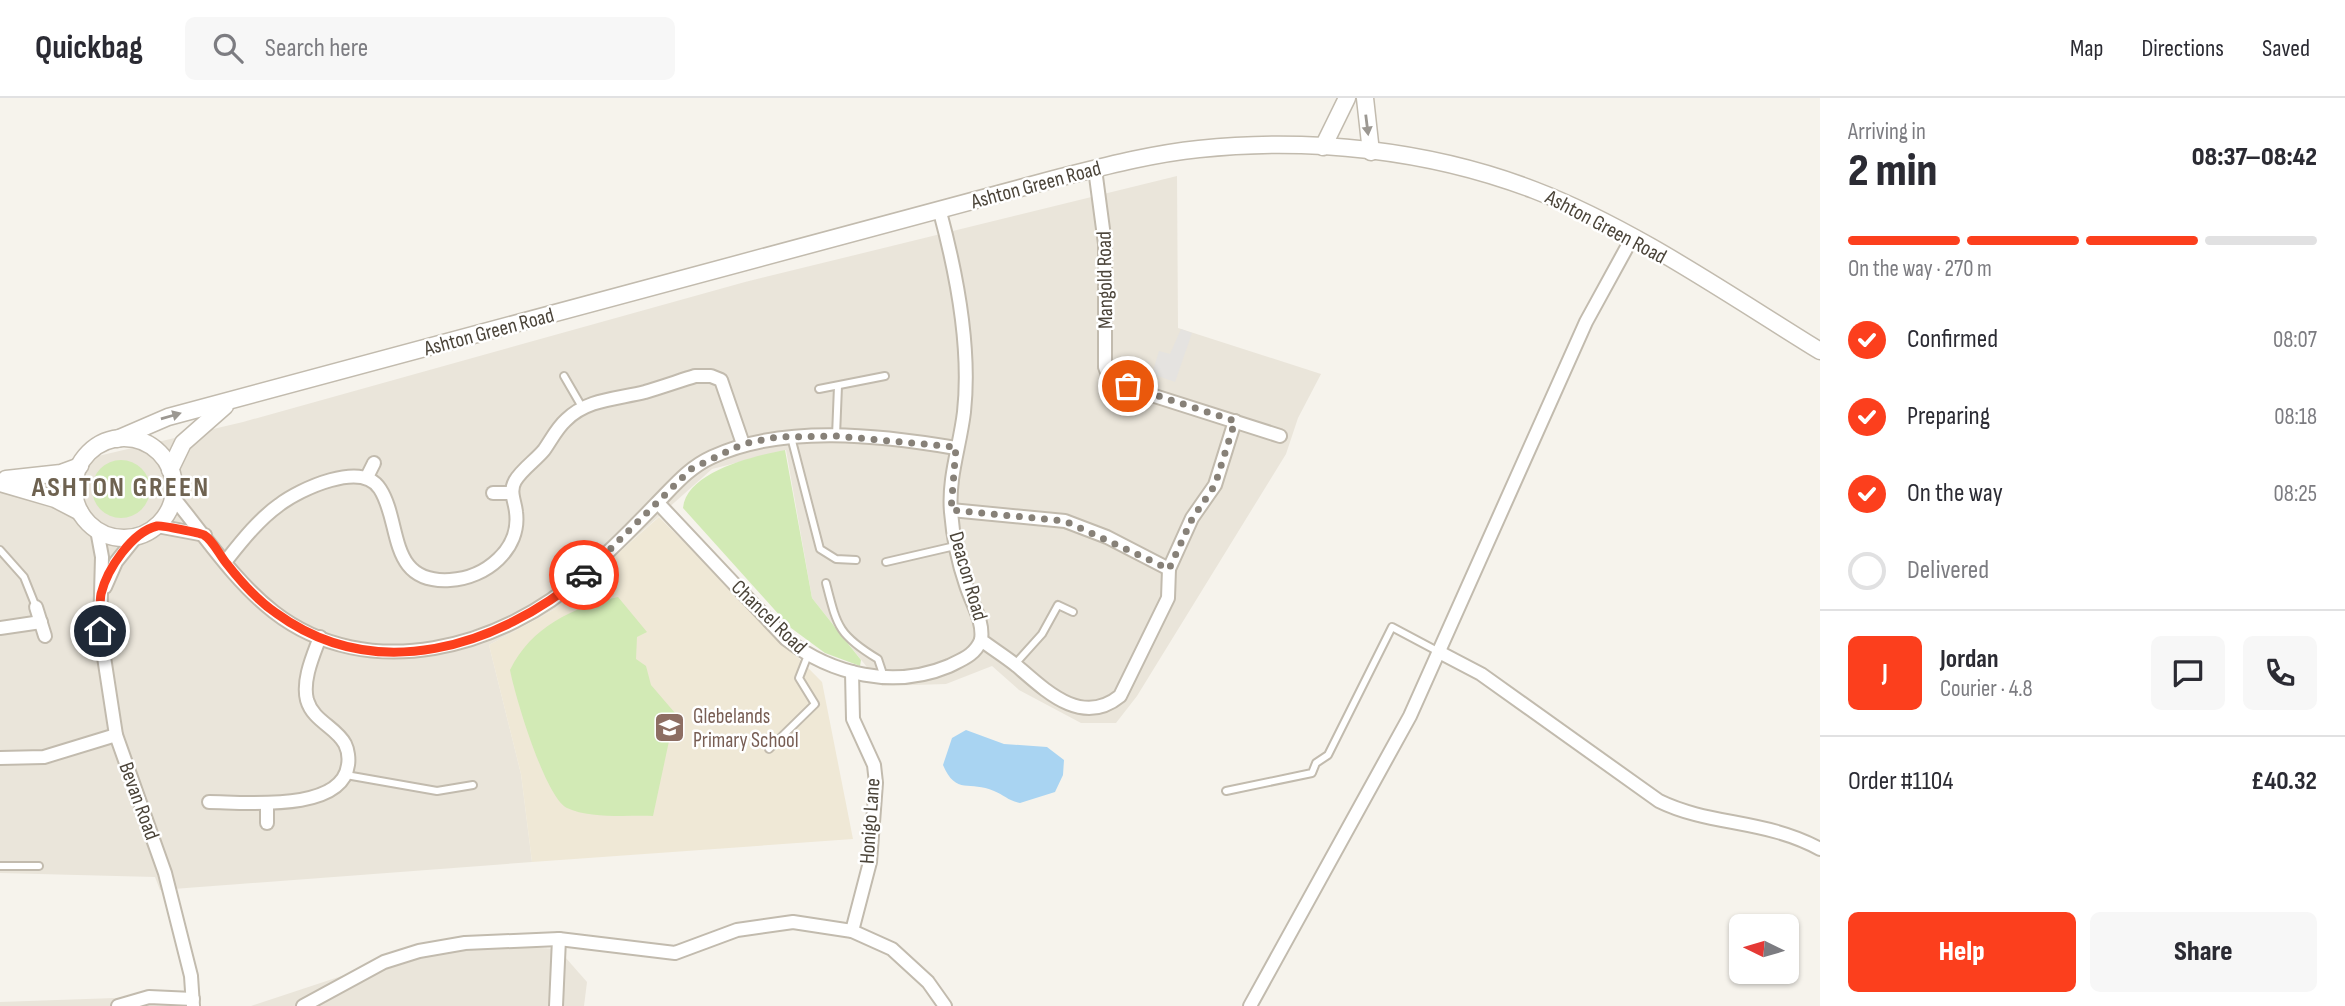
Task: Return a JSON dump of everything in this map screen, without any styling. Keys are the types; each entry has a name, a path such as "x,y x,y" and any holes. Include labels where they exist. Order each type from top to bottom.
{"street":[{"path":"1323,147 1347,98"},
{"path":"1365,98 1371,152"},
{"name":"Ashton Green Road","path":"0,481 61,473 80,466 94,448 168,416 229,402 1141,157 1199,149 1276,145 1371,152 1421,159 1533,190 1632,238 1820,351"},
{"name":"Mangold Road","path":"1095,169 1105,240 1107,375 1120,385 1280,436"},
{"name":"Deacon Road","path":"940,212 961,317 964,404 956,447 951,510 955,546 969,595 983,628 981,640 1015,664 1041,688 1067,704 1096,709 1110,705 1128,683 1168,598 1169,569"},
{"path":"1250,1006 1410,716 1586,322 1632,238"},
{"path":"225,562 258,523 280,504 307,489 339,478 367,477 380,489 400,554 411,569 449,580 489,566 508,551 516,533 512,493 516,481 565,420 582,407 695,376 711,376 721,380 743,444"},
{"name":"Ashton Green Road","path":"170,470 183,443 229,402"},
{"path":"951,510 1065,521 1169,569 1192,519 1215,485 1235,421"},
{"path":"173,497 225,562 276,613 320,637 354,647 386,652 449,646 487,636 513,625 562,592 691,469 743,444 791,436 836,436 956,447"},
{"path":"97,530 122,539 136,537 157,526 167,514 173,497 170,470 155,450 144,442 117,439"},
{"path":"367,477 374,463"},
{"path":"80,466 74,485 80,512"},
{"name":"Ashton Green Road","path":"0,481 55,499 80,512 97,530"},
{"path":"492,494 512,493"},
{"name":"Chancel Road","path":"658,503 786,639 808,655 852,672 884,677 936,671 969,657 977,651 981,640"},
{"path":"157,526 205,535"},
{"name":"Bevan Road","path":"97,530 102,557 100,631 116,735 165,873 191,976 193,1003"},
{"name":"Bevan Road","path":"101,593 116,562 136,537"},
{"path":"36,607 46,636"},
{"path":"0,628 41,622"},
{"path":"209,802 267,803 333,791 346,775 349,758 346,744 314,713 307,699 306,682 320,637"},
{"path":"1439,652 1481,674 1659,801 1681,810 1774,829 1820,849"},
{"name":"Honigo Lane","path":"852,672 853,719 874,765 876,783 870,862 852,931"},
{"path":"0,758 44,757 116,735"},
{"path":"267,803 267,823"},
{"path":"303,1006 358,974 419,951 497,940 559,939 597,941 665,954 686,950 760,925 793,922 852,931 892,949 928,982 945,1006"},
{"path":"556,1006 559,939"},
{"path":"118,1006 149,997 193,1003"}],"lane":[{"path":"564,376 582,407"},
{"path":"819,389 886,376"},
{"path":"836,436 838,386"},
{"path":"791,436 820,549 836,559 856,560"},
{"path":"886,562 955,546"},
{"path":"0,550 24,577 36,607"},
{"path":"827,583 838,627 861,649 878,659 884,677"},
{"path":"1015,664 1042,634 1058,605 1073,612"},
{"path":"1226,791 1312,773 1316,763 1328,755 1392,627 1439,652"},
{"path":"769,749 815,704 799,678 808,655"},
{"path":"346,775 437,791 473,785"},
{"path":"0,866 39,866"}],"shaded area":[{"path":"1177,176 1178,328 1321,374 1298,418 1286,454 1137,696 1116,723 1081,723 1019,690 992,666 946,684 882,686 812,598 786,450 712,469 555,609 489,645 521,774 532,862 160,890 155,877 0,873 0,479 243,422 745,282"},
{"path":"1181,329 1192,333 1175,382 1152,374 1159,351 1170,354"},
{"name":"Glebelands Primary School","path":"659,517 822,682 853,839 532,862 521,774 489,645 555,609"},
{"path":"492,945 558,949 587,982 584,1006 251,1006 384,962"},
{"path":"172,996 180,1006 0,1006 0,1002"}],"green space":[{"path":"785,450 812,598 861,660 860,666 825,653 791,628 683,508 687,495 709,475 741,461"},
{"path":"115,460 127,460 137,464 146,473 150,495 142,510 127,518 115,518 105,514 96,505 92,495 92,483 96,473 105,464"},
{"path":"618,597 647,632 637,637 636,659 646,666 651,685 675,713 653,816 586,814 567,808 558,800 532,745 510,670 529,642 555,621 585,607"}],"water":[{"path":"966,730 1004,744 1047,747 1064,760 1063,775 1055,792 1020,803 985,788 964,786 953,781 943,765 952,738"}],"way so far":[{"path":"584,575 691,469 743,444 777,437 803,436 836,436 956,447 951,510 1029,515 1065,521 1107,537 1169,569 1199,506 1215,485 1235,421 1128,386"}],"place":[{"name":"Glebelands Primary School","path":"670,728"}],"district":[{"name":"ASHTON GREEN","path":"121,487"}],"route":[{"path":"100,631 101,593 116,562 136,537 157,526 205,535 253,594 298,627 354,647 386,652 449,646 487,636 513,625 584,575"}]}
